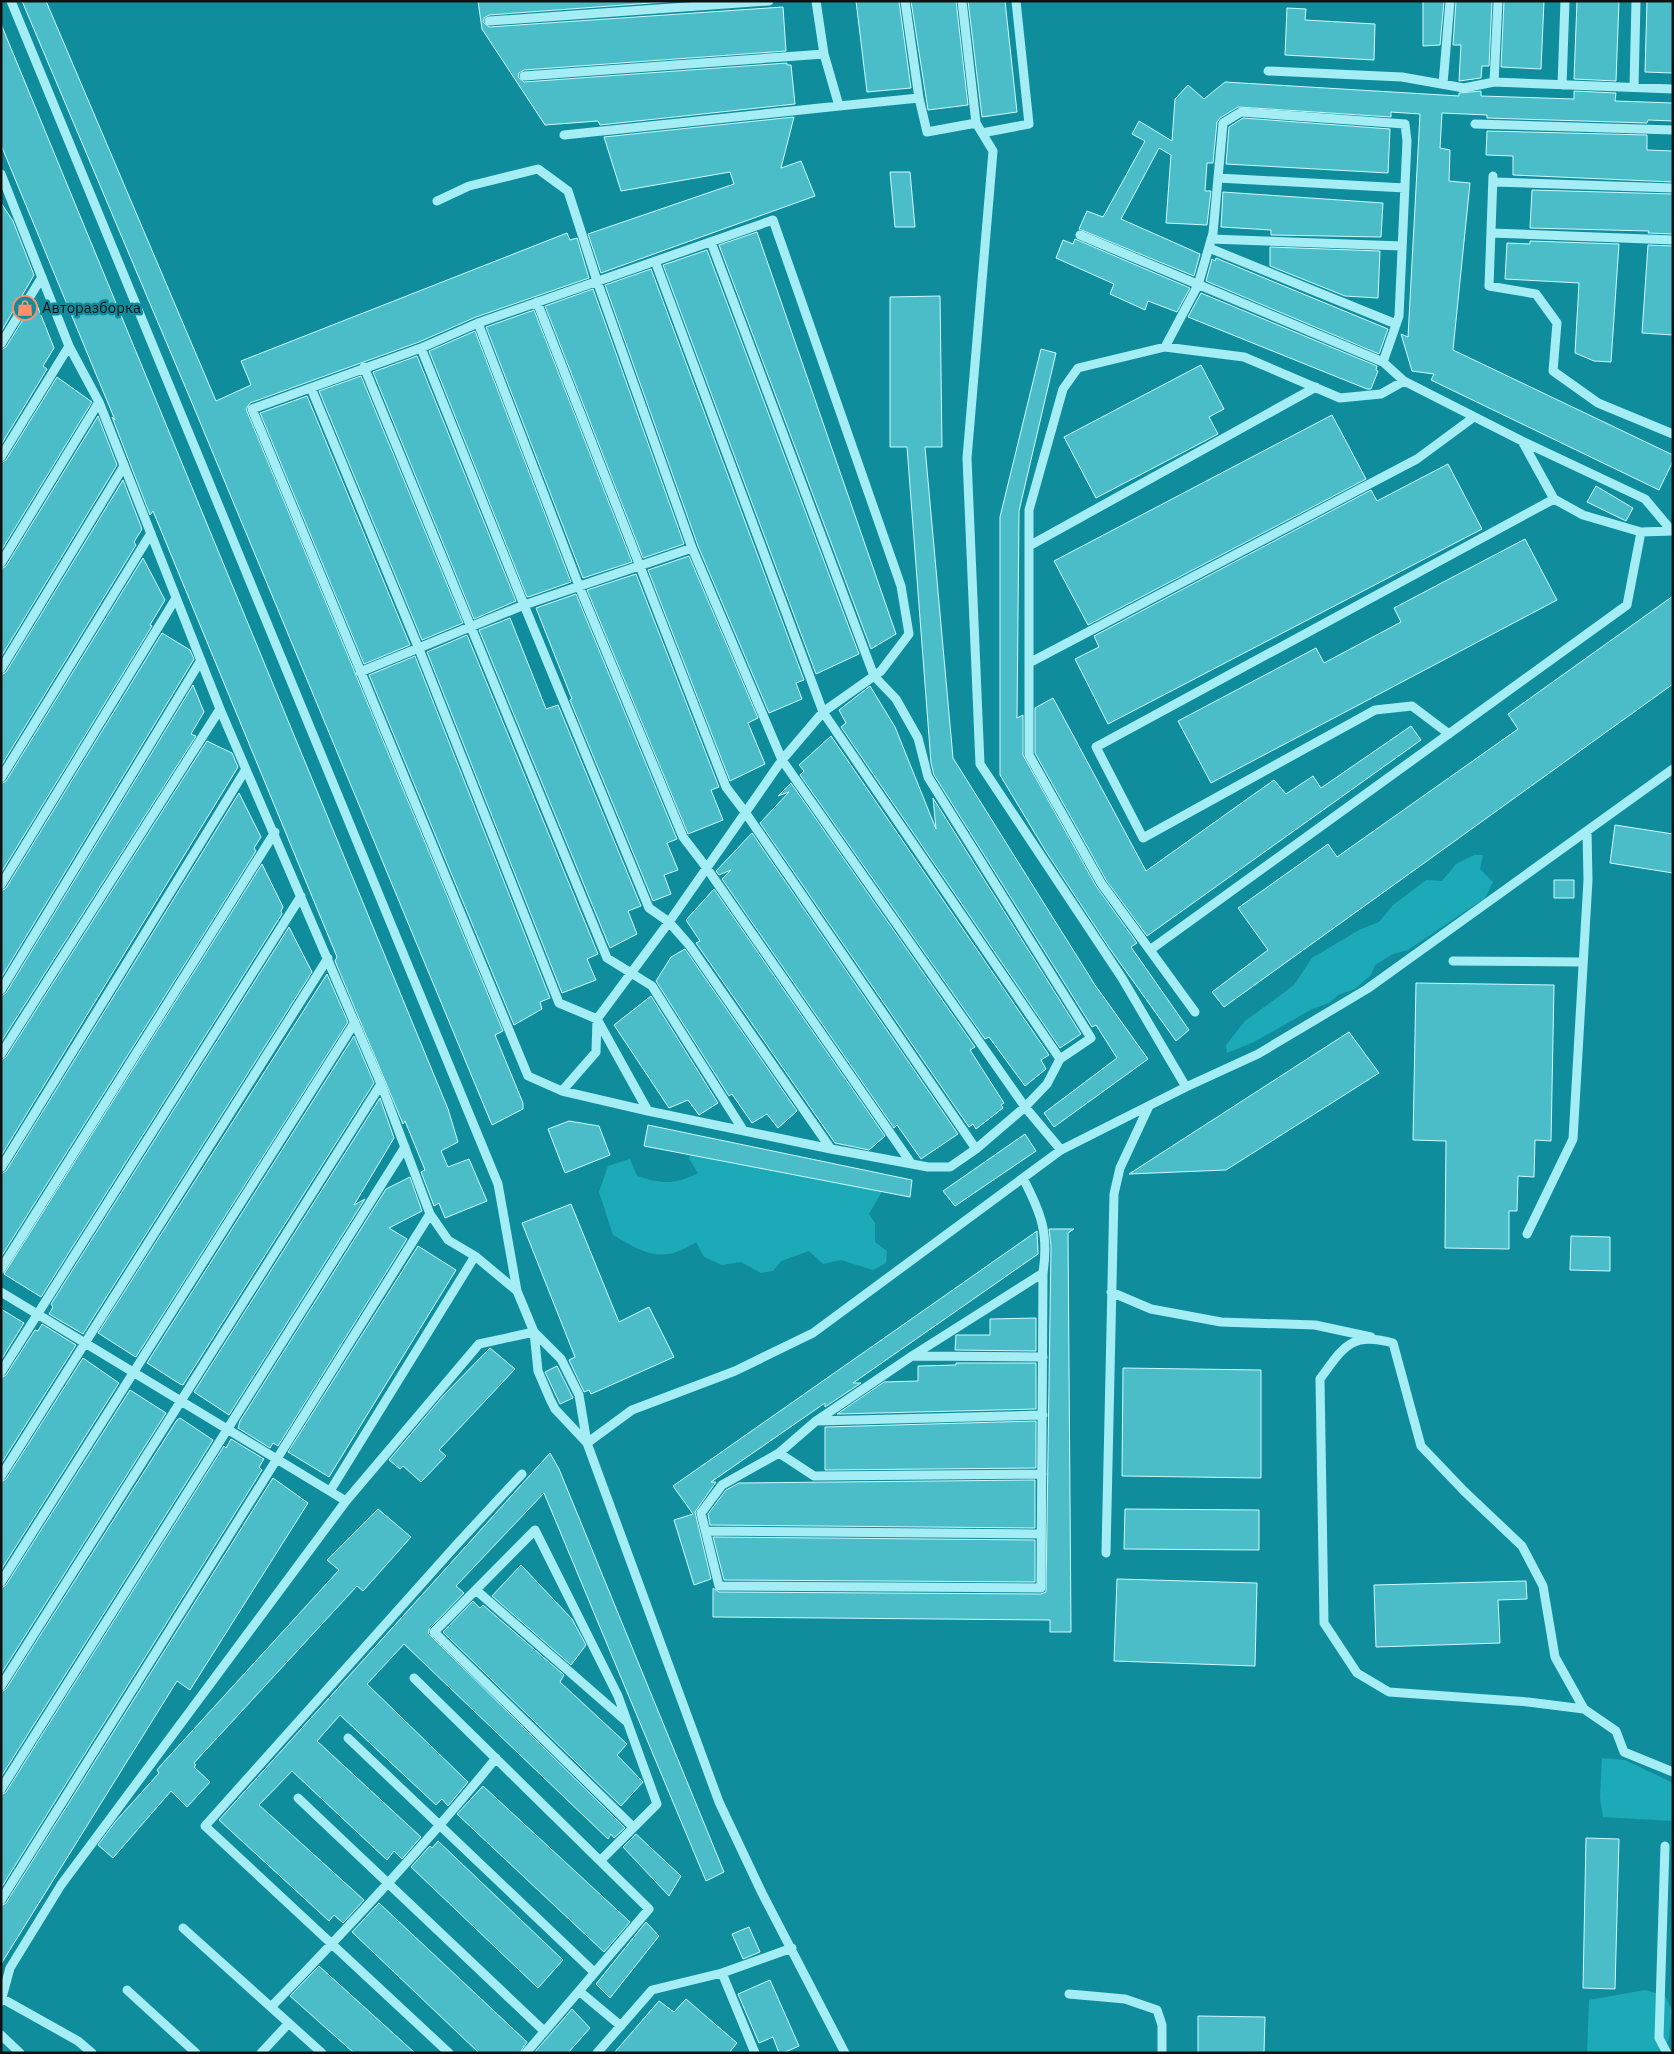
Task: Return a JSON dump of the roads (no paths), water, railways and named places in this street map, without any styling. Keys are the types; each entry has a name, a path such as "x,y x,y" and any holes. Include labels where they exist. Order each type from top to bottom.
{"lane":[{"path":"11,1 498,1184 517,1291 534,1332 538,1371 555,1409 587,1443"},
{"path":"489,21 770,1"},
{"path":"816,1 824,54 839,106"},
{"path":"904,1 919,98 927,132 976,123"},
{"path":"962,1 976,123 993,151 967,458 980,764 1122,978 1186,1087"},
{"path":"982,133 1029,124 1016,1"},
{"path":"1443,84 1450,1"},
{"path":"1494,82 1498,1"},
{"path":"1562,84 1565,1"},
{"path":"1634,87 1636,1"},
{"path":"524,76 824,54"},
{"path":"1268,71 1402,77 1464,88 1494,82 1673,89"},
{"path":"564,135 919,98"},
{"path":"1165,348 1198,284 1210,244 1223,123 1241,112 1405,124 1407,141 1399,316 1383,362"},
{"path":"1475,124 1673,130"},
{"path":"437,201 469,186 538,169 568,192 597,281 692,548 782,760 1024,1107 1061,1150"},
{"path":"1,174 69,346 99,402 220,709 275,832 381,1084 430,1214 448,1240 475,1256 517,1291"},
{"path":"1218,178 1405,188"},
{"path":"1673,188 1493,179 1489,286 1536,294 1557,323 1553,371 1598,403 1673,434"},
{"path":"562,1091 596,1052 597,1019 630,972 669,922 782,760 823,712 874,676 881,671 908,634 901,586 773,220 478,323 422,348 364,367 252,409 528,1076 562,1091 648,1111 831,1149 910,1163 950,1167 976,1149 1024,1107 1047,1084 1060,1059 1091,1038 928,777 918,738 896,698 874,676 710,242"},
{"path":"1491,233 1673,240"},
{"path":"1080,235 1383,362 1404,381 1522,442 1645,499 1672,531"},
{"path":"1210,244 1402,246"},
{"path":"1210,244 1396,324"},
{"path":"655,261 823,712 1060,1059"},
{"path":"1,344 42,277"},
{"path":"537,302 726,787 746,812 976,1149"},
{"path":"478,323 579,586 683,837 706,867 910,1163"},
{"path":"1,458 69,346"},
{"path":"422,348 524,605 649,908 669,922 690,946 831,1149"},
{"path":"1194,1012 1101,883 1029,755 1029,510 1063,389 1078,368 1165,348 1244,357 1340,398 1381,394 1404,381"},
{"path":"364,367 607,958 652,986 743,1130"},
{"path":"311,388 419,649 559,1003 597,1019 648,1111"},
{"path":"1029,546 1316,388"},
{"path":"1,563 99,402"},
{"path":"1029,663 1417,459 1474,417"},
{"path":"1522,442 1554,499 1583,515 1642,532 1672,531"},
{"path":"1,669 124,466"},
{"path":"1449,734 1412,706 1375,710 1144,838 1096,747 1554,499"},
{"path":"1150,950 1627,605 1642,532"},
{"path":"1,778 151,533"},
{"path":"360,672 524,605 639,564 692,548"},
{"path":"1,885 176,598"},
{"path":"1,990 201,660"},
{"path":"1,1054 220,709"},
{"path":"1,1168 246,769"},
{"path":"587,1443 632,1410 735,1371 813,1333 1061,1150 1186,1087 1258,1054 1367,989 1673,769"},
{"path":"1527,1234 1573,1139 1588,880 1587,831"},
{"path":"1,1270 275,832"},
{"path":"1,1372 301,896"},
{"path":"1,1476 328,958"},
{"path":"1453,961 1582,962"},
{"path":"1,1582 355,1022"},
{"path":"1,1686 381,1084"},
{"path":"1106,1553 1114,1194 1120,1168 1149,1106"},
{"path":"1,1789 405,1147"},
{"path":"1023,1178 1040,1212 1046,1252 1043,1273 1041,1588 719,1586 707,1531 701,1513 722,1485 779,1453 816,1420 912,1356 1043,1273"},
{"path":"1,1900 430,1214"},
{"path":"330,1491 475,1256"},
{"path":"1,1292 346,1501"},
{"path":"1111,1292 1151,1309 1221,1322 1315,1325 1392,1343 1422,1446 1464,1491 1522,1546 1543,1586 1555,1658 1584,1710"},
{"path":"534,1332 560,1359 579,1394 587,1443 719,1802 762,1893 845,2053"},
{"path":"92,2053 78,2041 2,2000 10,1968 61,1885 346,1501 479,1344 534,1332"},
{"path":"1371,1337 1344,1346 1320,1379 1324,1623 1357,1673 1389,1692 1528,1702 1584,1710 1616,1730 1624,1752 1673,1772"},
{"path":"912,1356 1043,1356"},
{"path":"816,1420 1043,1414"},
{"path":"779,1453 814,1476 1042,1474"},
{"path":"449,2053 205,1826 458,1542 522,1474"},
{"path":"600,1861 633,1828 656,1804 618,1696 536,1530 434,1632 633,1828"},
{"path":"707,1531 1042,1534"},
{"path":"476,1590 627,1722"},
{"path":"414,1678 649,1909 526,2053"},
{"path":"348,1738 594,1972"},
{"path":"271,2007 389,1884 441,1826 496,1758"},
{"path":"298,1798 544,2031"},
{"path":"1665,1846 1660,2038 1667,2053"},
{"path":"183,1928 322,2053"},
{"path":"597,2053 652,1990 722,1974 792,1948"},
{"path":"722,1974 755,2053"},
{"path":"127,1990 196,2053"},
{"path":"579,1991 621,2026"},
{"path":"1069,1994 1125,1999 1157,2010 1162,2026 1162,2053"},
{"path":"262,2053 289,2023"},
{"path":"1,2035 20,2053"}],"place":[{"name":"Авторазборка","path":"25,308"}]}
